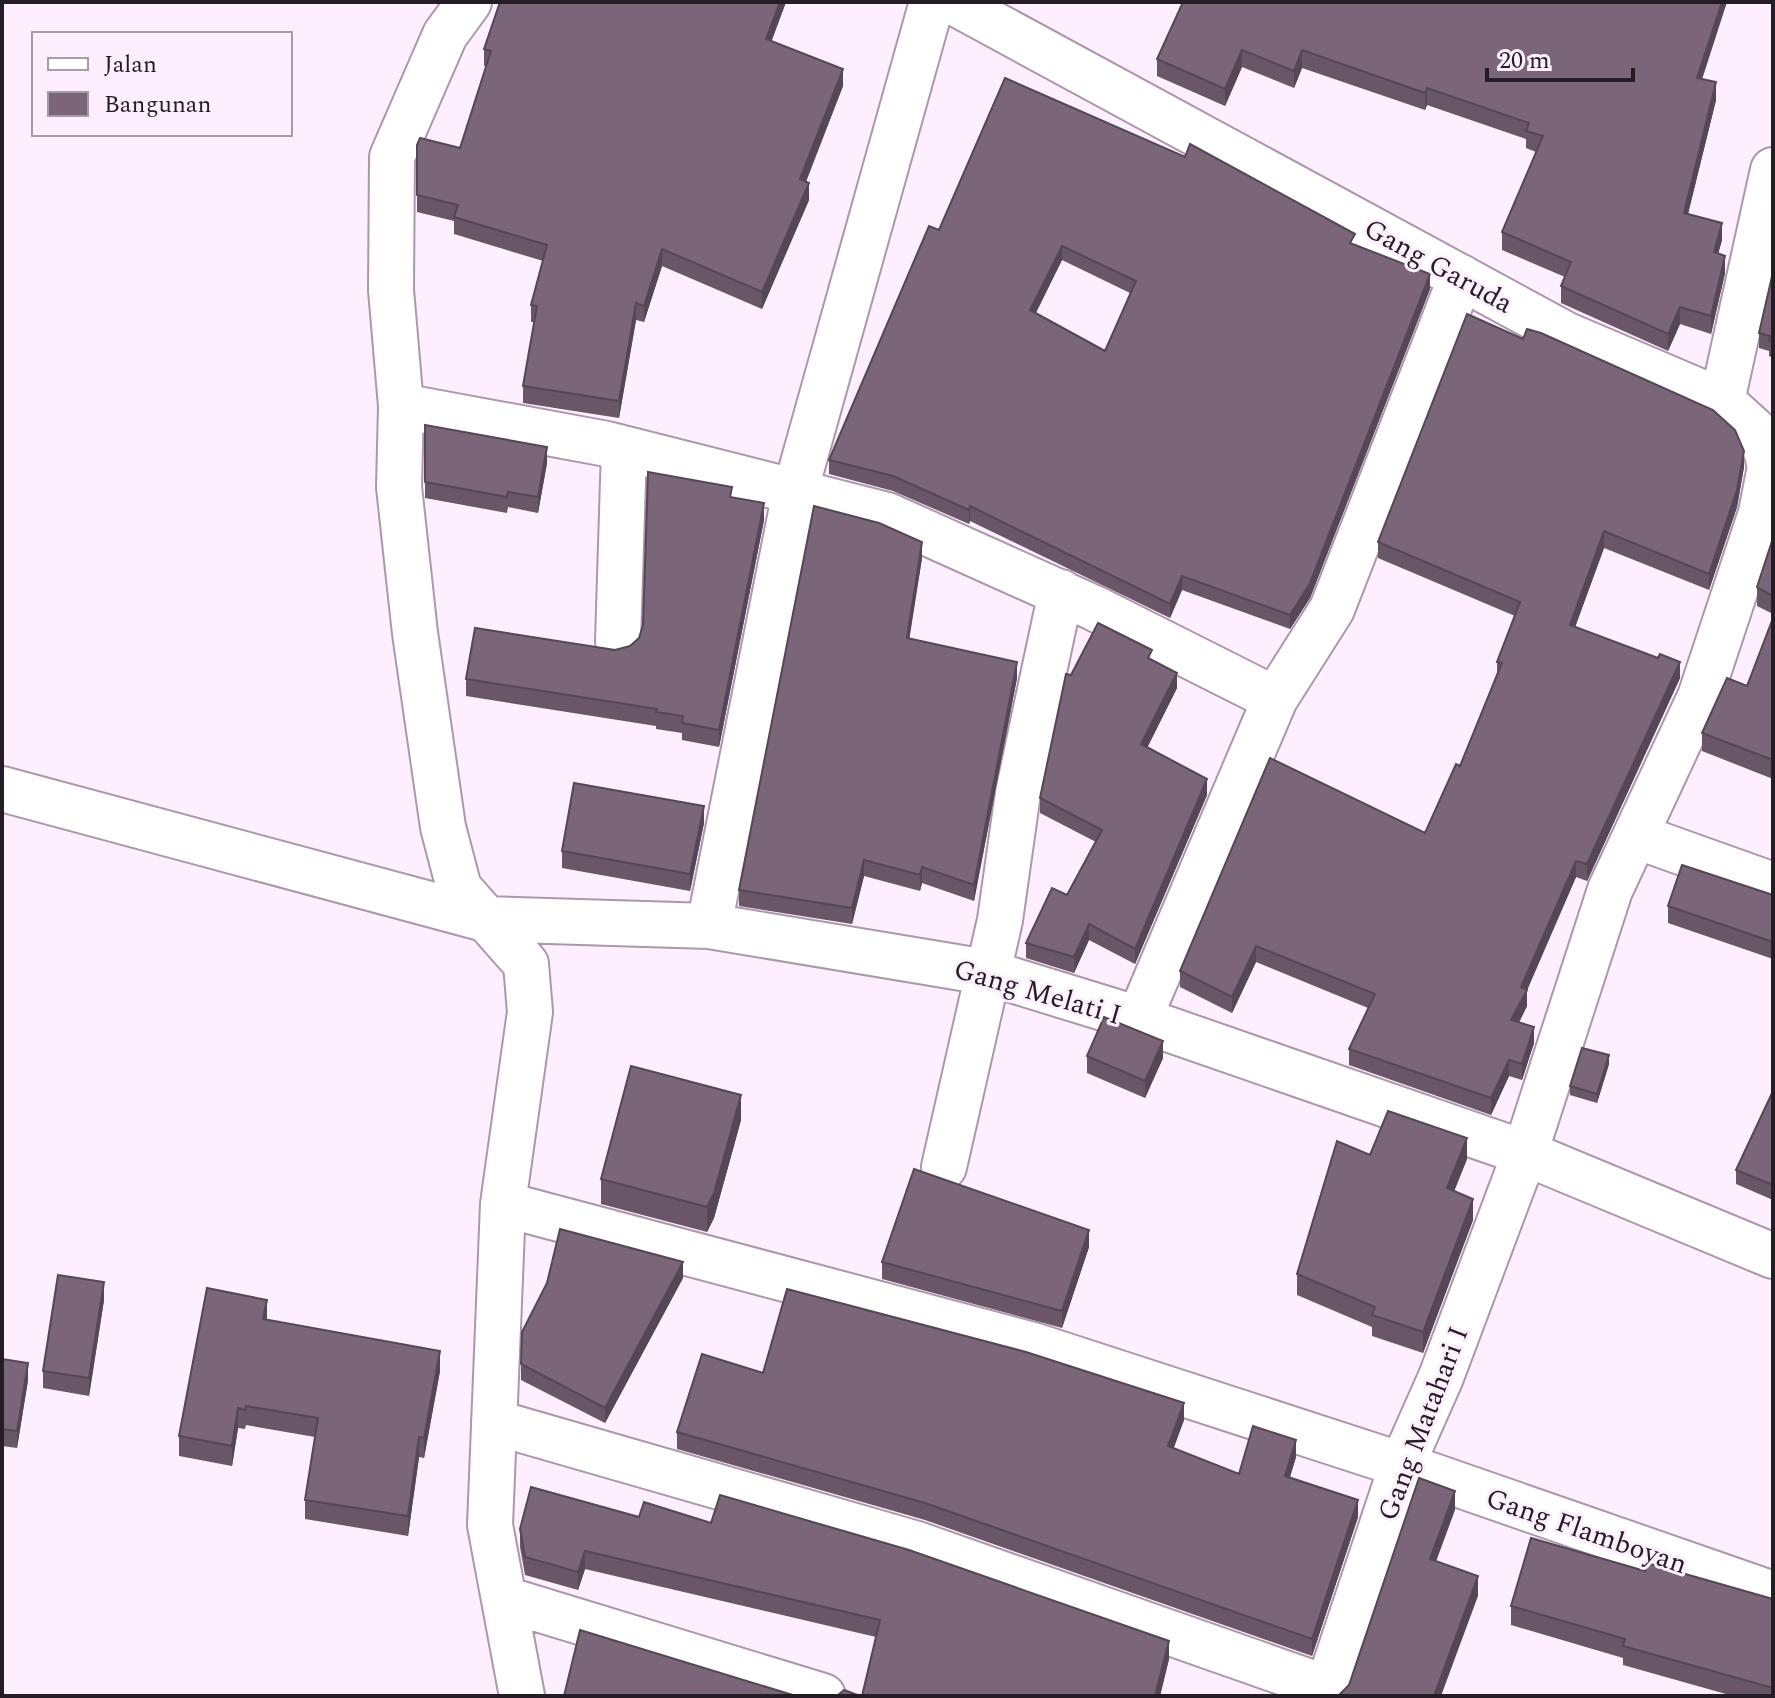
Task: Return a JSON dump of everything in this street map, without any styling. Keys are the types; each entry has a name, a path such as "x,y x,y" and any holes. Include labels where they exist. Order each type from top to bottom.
{"street":[{"path":"469,2 445,35 392,157 391,290 401,406 399,487 415,633 443,827 459,888 526,964 530,1012 503,1204 490,1525 522,1696"},
{"path":"709,926 795,492 932,2"},
{"name":"Gang Garuda","path":"953,2 1567,335 1722,401 1755,431 1766,450 1770,467 1761,513 1700,697 1636,836"},
{"path":"1722,401 1773,170"},
{"path":"1139,1019 1275,699 1332,609 1461,277"},
{"path":"401,406 624,449 887,515 1061,592 1275,699"},
{"path":"618,641 624,449"},
{"path":"944,1167 1000,920 1018,793 1061,592"},
{"name":"Gang Melati I","path":"2,789 485,919 709,926 986,972 1139,1019 1525,1153 1773,1256"},
{"path":"1636,836 1773,885"},
{"name":"Gang Matahari I","path":"1326,1692 1402,1465 1441,1377 1525,1153 1610,890 1636,836"},
{"name":"Gang Flamboyan","path":"503,1204 1033,1345 1402,1465 1773,1594"},
{"path":"494,1422 917,1544 1326,1692"},
{"path":"505,1599 823,1696"}],"building":[{"path":"500,2 780,2 766,39 843,69 800,179 809,183 762,292 662,249 644,306 636,303 619,401 523,386 537,306 531,305 547,245 454,217 458,205 417,195 417,145 420,138 460,148 491,51 484,49"},
{"path":"1183,2 1722,2 1697,78 1716,82 1684,213 1722,223 1714,252 1725,256 1711,316 1680,307 1668,334 1561,286 1571,262 1502,232 1543,136 1526,131 1529,123 1427,88 1425,93 1302,50 1294,71 1242,50 1225,89 1157,59"},
{"path":"1005,78 1185,157 1190,144 1355,234 1350,243 1430,274 1310,583 1290,615 1182,576 1170,604 970,506 969,510 893,476 829,460 929,226 939,230","holes":["1062,246 1136,281 1105,351 1030,310"]},
{"path":"1773,272 1773,342 1769,341 1770,336 1759,333"},
{"path":"1467,314 1523,339 1527,329 1541,333 1713,410 1735,430 1744,451 1737,490 1709,574 1604,531 1570,625 1658,658 1660,654 1680,662 1587,864 1576,861 1521,987 1527,990 1511,1020 1534,1027 1522,1064 1509,1060 1491,1098 1349,1049 1375,994 1256,946 1232,997 1180,971 1270,758 1425,833 1456,764 1460,766 1502,663 1497,662 1520,602 1378,542"},
{"path":"425,425 547,447 538,497 508,492 507,497 425,482"},
{"path":"648,472 732,487 730,497 764,503 719,730 682,723 683,716 656,712 657,709 466,679 475,628 615,650 630,646 639,638 643,625"},
{"path":"814,506 879,523 922,542 907,638 1017,662 974,885 922,867 920,875 864,860 852,908 739,890"},
{"path":"1773,538 1773,596 1757,587"},
{"path":"1773,618 1773,760 1702,733 1727,678 1747,686"},
{"path":"1098,623 1152,650 1148,658 1177,673 1141,744 1207,779 1135,949 1089,924 1074,957 1026,943 1052,888 1067,895 1102,830 1040,798 1066,674 1071,675"},
{"path":"574,783 704,806 690,874 562,851"},
{"path":"1682,865 1773,895 1773,942 1668,906"},
{"path":"1104,1017 1163,1041 1145,1081 1087,1056"},
{"path":"1582,1048 1609,1055 1597,1094 1570,1086"},
{"path":"631,1066 741,1095 714,1193 707,1207 601,1179"},
{"path":"1773,1091 1773,1185 1736,1170"},
{"path":"1388,1111 1467,1138 1447,1188 1473,1199 1423,1332 1372,1315 1375,1307 1297,1274 1337,1141 1370,1155"},
{"path":"914,1169 1089,1230 1062,1311 882,1262"},
{"path":"560,1229 683,1262 605,1408 521,1364 522,1332 547,1283"},
{"path":"58,1275 104,1282 89,1378 43,1371"},
{"path":"207,1288 267,1300 263,1319 440,1351 424,1438 419,1437 408,1516 305,1500 318,1418 246,1406 245,1410 238,1408 232,1446 179,1436"},
{"path":"787,1289 1026,1352 1184,1403 1168,1446 1239,1474 1253,1426 1296,1440 1285,1476 1358,1500 1312,1639 925,1503 677,1432 702,1354 763,1373"},
{"path":"2,1359 28,1363 17,1431 2,1429"},
{"path":"1419,1478 1455,1491 1430,1559 1478,1576 1434,1696 1338,1696 1349,1685"},
{"path":"531,1487 639,1517 644,1502 711,1523 720,1495 909,1550 1169,1641 1155,1696 862,1696 880,1620 585,1551 578,1572 525,1557 520,1529"},
{"path":"1531,1538 1645,1571 1647,1563 1773,1599 1773,1688 1623,1646 1625,1639 1511,1606"},
{"path":"580,1630 796,1696 564,1696"},
{"path":"844,1690 860,1696 837,1696"}]}
